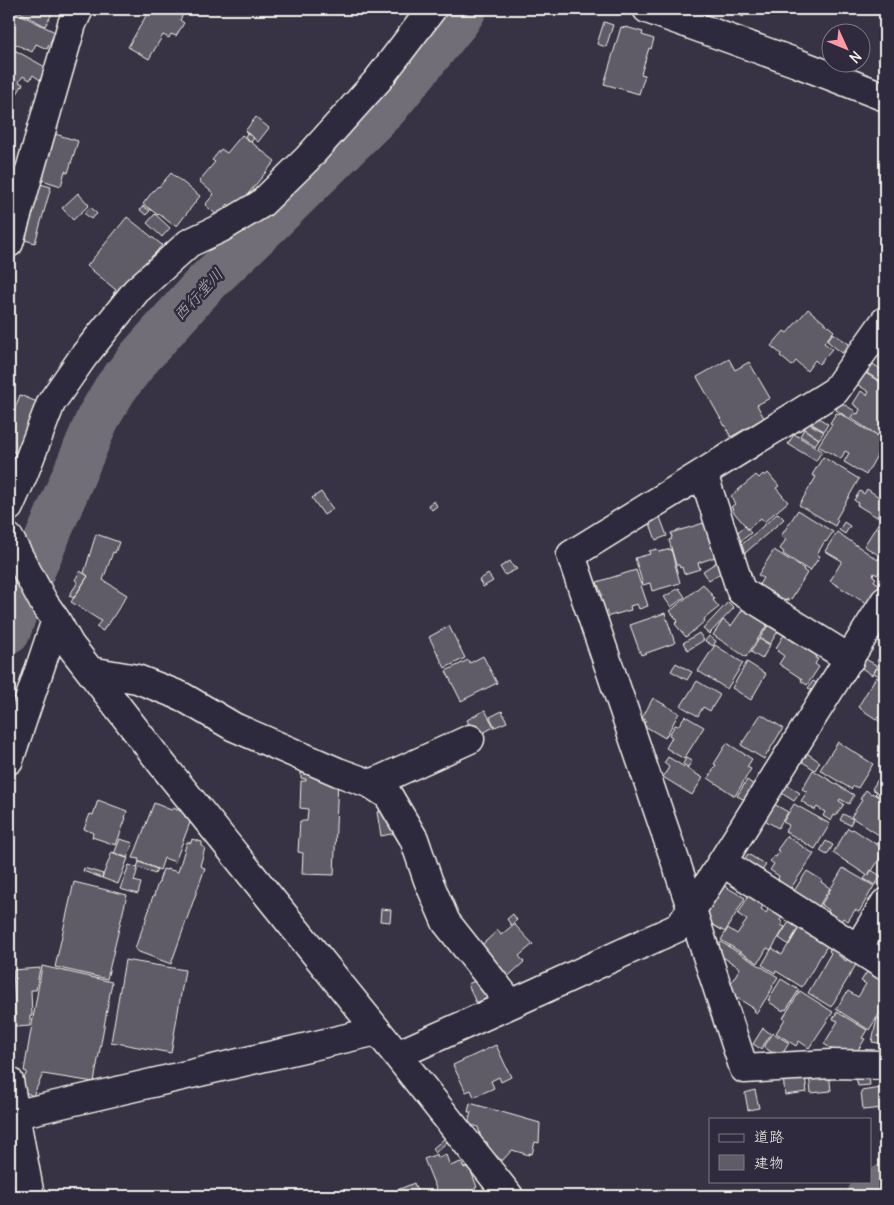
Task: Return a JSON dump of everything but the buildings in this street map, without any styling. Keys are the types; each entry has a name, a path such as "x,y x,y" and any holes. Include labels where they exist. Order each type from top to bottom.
{"street":[{"path":"9,243 72,24 79,9"},
{"path":"9,507 51,403 83,357 136,291 189,243 221,228 261,204 301,166 377,81 432,9"},
{"path":"647,9 885,97"},
{"path":"885,321 835,390 571,554 744,1069 830,1064 885,1065"},
{"path":"703,473 741,591 850,659"},
{"path":"9,538 70,645 162,764 509,1196"},
{"path":"397,1055 677,928 692,910 885,601"},
{"path":"9,760 50,612"},
{"path":"90,671 137,679 181,696 234,728 371,784 388,795 414,839 428,880 446,922 511,1004"},
{"path":"371,784 470,738"},
{"path":"722,862 885,966"},
{"path":"858,948 885,903"},
{"path":"12,1115 377,1030"},
{"path":"9,1081 12,1115 30,1196"}],"waterway":[{"name":"西行堂川","path":"9,631 98,418 115,389 139,358 204,285 386,108 465,9"},
{"path":"869,1196 885,1186"}]}
